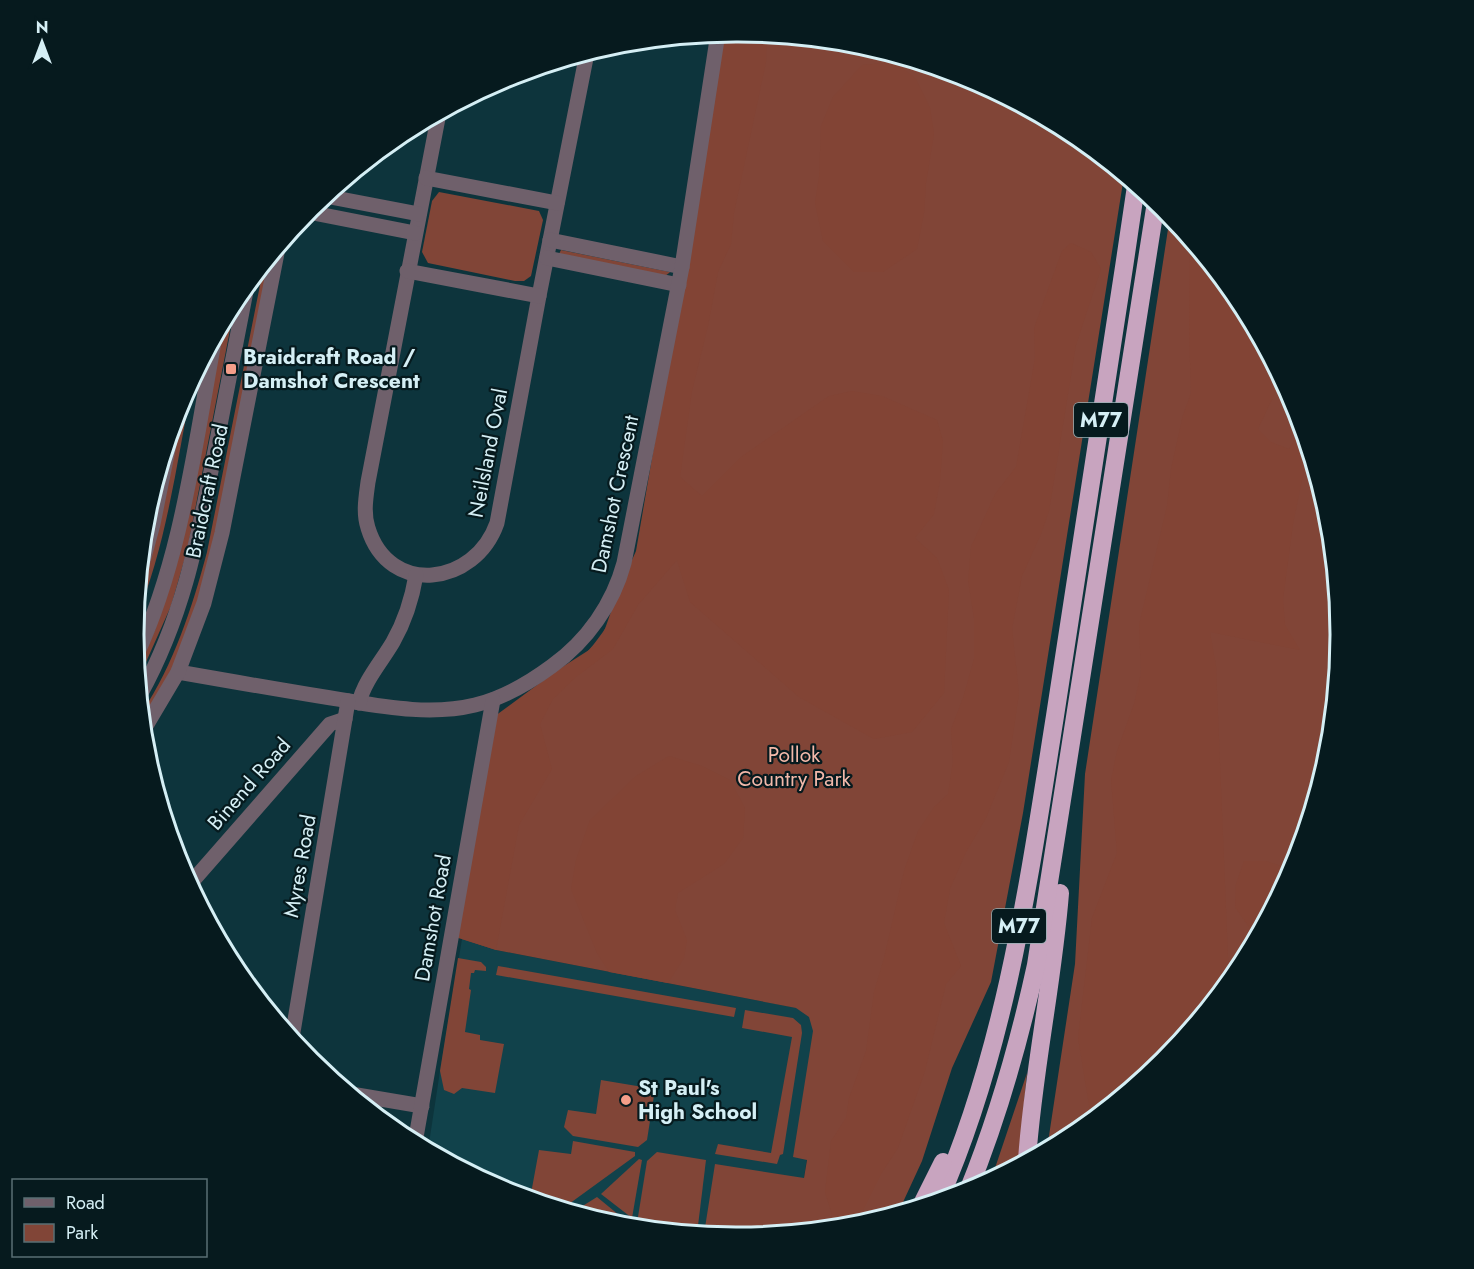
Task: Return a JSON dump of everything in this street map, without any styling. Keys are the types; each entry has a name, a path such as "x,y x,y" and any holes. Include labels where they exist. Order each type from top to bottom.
{"highway":[{"name":"M77","path":"943,1190 968,1126 995,1034 1015,948 1048,759 1135,196"},
{"name":"M77","path":"973,1178 1003,1096 1022,1025 1044,925 1154,214"},
{"path":"1028,1151 1033,1099 1054,958 1070,757"},
{"path":"926,1196 949,1147 995,1034"}],"street":[{"name":"Damshot Crescent","path":"178,672 353,702 431,710 455,709 493,700 542,673 575,647 604,610 616,588 624,563 679,285 717,43"},
{"name":"Neilsland Oval","path":"416,575 443,574 464,566 482,551 494,533 585,62"},
{"path":"353,702 389,649 404,620 416,575 389,561 380,550 368,530 365,508 407,271 437,124"},
{"path":"426,178 557,203"},
{"path":"336,198 418,214"},
{"path":"320,214 415,233"},
{"path":"550,240 682,267"},
{"path":"547,258 679,285"},
{"name":"Braidcraft Road","path":"151,719 178,672 204,603 222,532 275,265"},
{"path":"407,271 539,296"},
{"name":"Braidcraft Road","path":"147,681 169,633 193,560 243,307"},
{"name":"Braidcraft Road","path":"144,636 173,556 210,365"},
{"name":"Damshot Road","path":"417,1133 493,700"},
{"name":"Myres Road","path":"294,1027 345,719 353,702"},
{"name":"Binend Road","path":"197,876 330,724 345,719"},
{"path":"366,1097 422,1106"}],"shaded area":[{"path":"723,42 767,43 766,62 734,213 731,244 718,272 692,391 680,477 702,496 741,457 829,396 852,391 882,396 937,420 943,441 940,481 934,514 915,538 937,558 949,590 944,693 912,732 874,739 799,697 690,602 677,560 638,605 613,649 576,677 553,699 540,724 552,769 519,825 496,950 452,936 495,716 556,671 600,643 619,589 636,551"},
{"path":"891,62 898,64 916,79 930,108 934,134 917,249 883,272 854,272 823,241 815,203 819,177 821,126 833,97 862,65"},
{"path":"1071,243 1091,252 1101,269 1076,345 1049,511 1022,576 1012,629 1019,693 1009,762 986,818 966,852 950,889 944,923 961,966 946,984 925,1071 898,1148 881,1174 861,1214 829,1220 832,1215 825,1192 831,1141 846,1118 849,1098 866,1051 874,992 904,871 918,831 934,807 948,794 953,761 951,729 974,659 974,618 968,581 971,547 995,494 1016,467 1035,358 1034,328 1062,251"},
{"path":"1190,253 1230,305 1250,338 1276,390 1258,429 1271,442 1289,449 1296,438 1305,467 1293,524 1283,599 1285,625 1300,650 1210,632 1216,666 1228,966 1182,1025 1156,1053 1128,1080 1089,1111 1078,1038 1092,918 1117,853 1111,780 1117,751 1134,704 1141,673 1139,625 1167,506 1171,469 1183,415 1191,393"},
{"path":"669,756 702,766 730,780 745,808 743,838 724,864 678,893 675,910 687,940 684,958 668,983 609,972 597,953 571,889 576,860 590,820 636,776"},
{"path":"1244,861 1266,861 1282,866 1251,930 1235,907 1236,884"},
{"name":"St Paul's High School","path":"462,939 496,950 828,1014 797,1224 737,1227 660,1222 584,1207 510,1182 429,1141"}],"green space":[{"name":"Pollok Country Park","path":"735,42 776,43 853,53 927,73 964,87 1033,121 1098,164 1123,185 1023,813 991,982 952,1068 922,1161 902,1203 853,1216 814,1222 776,1226 705,1226 715,1164 804,1178 807,1160 793,1157 813,1031 809,1017 796,1008 496,950 462,939 497,724 563,674 587,652 607,625 632,575"},
{"path":"439,192 539,211 543,220 531,276 524,281 515,281 428,263 422,252 432,201"},
{"path":"1168,229 1207,274 1230,305 1250,338 1268,372 1298,444 1318,519 1328,596 1330,634 1324,712 1318,750 1298,825 1268,897 1230,964 1182,1025 1128,1080 1098,1105 1049,1138 1075,964 1085,774"},
{"path":"561,250 670,272 665,276 559,254"},
{"path":"268,273 216,537 200,598 178,657 150,710 149,701 164,675 181,635 207,552 260,283"},
{"path":"231,327 187,551 171,606 145,663 145,651 155,630 219,348"},
{"path":"186,419 163,532 147,590 150,560 158,531 174,451"},
{"path":"458,958 481,962 486,967 486,971 475,970 471,973 465,1032 480,1035 480,1040 504,1044 495,1093 462,1088 454,1094 444,1090 440,1071"},
{"path":"498,966 736,1008 734,1017 496,975"},
{"path":"745,1010 793,1018 801,1025 802,1033 783,1154 780,1155 777,1164 715,1154 718,1144 771,1153 792,1037 742,1028"},
{"path":"1027,1073 1019,1155 995,1168"},
{"path":"601,1080 655,1089 647,1140 638,1147 573,1136 564,1127 568,1110 596,1114"},
{"path":"573,1141 635,1152 635,1156 570,1203 532,1190 539,1150 571,1154"},
{"path":"657,1152 706,1160 698,1226 638,1219 647,1161"},
{"path":"639,1159 642,1160 632,1218 601,1194"},
{"path":"597,1197 620,1216 584,1207 582,1206"}],"place":[{"name":"Braidcraft Road / Damshot Crescent","path":"231,369"},
{"name":"St Paul's High School","path":"626,1100"}]}
